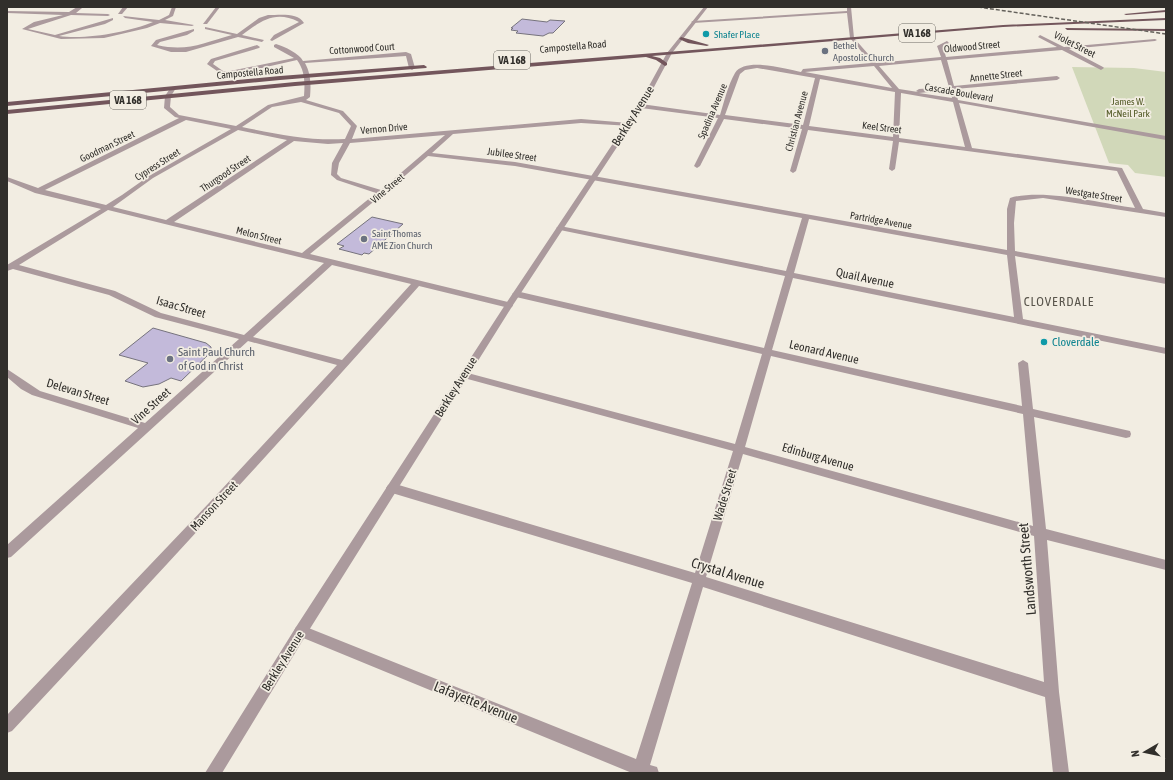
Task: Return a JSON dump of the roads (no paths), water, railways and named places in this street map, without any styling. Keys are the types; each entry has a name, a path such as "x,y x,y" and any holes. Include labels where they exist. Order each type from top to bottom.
{"main road":[{"path":"1094,18 1166,11"},
{"name":"VA 168","path":"1094,18 1166,17"},
{"name":"VA 168","path":"983,28 1166,17"},
{"name":"Campostella Road","path":"7,112 168,96 670,53 962,24 1094,18"},
{"name":"Campostella Road","path":"466,64 674,47 983,28"},
{"path":"983,28 1166,30"},
{"path":"681,38 690,42 707,45"},
{"path":"636,56 655,58 665,64"},
{"name":"Campostella Road","path":"7,104 427,66"}],"street":[{"path":"79,7 79,9 61,18 29,26 24,29 51,36 72,39 104,37 145,27 162,21 171,16 174,7"},
{"path":"115,18 126,7"},
{"path":"7,12 72,13 162,21 195,29 206,26 218,7"},
{"name":"Berkley Avenue","path":"213,773 301,631 516,294 629,125 670,53 692,22 706,7"},
{"path":"692,22 849,9 851,36 898,91 896,139 892,169"},
{"path":"51,36 103,23 127,14 120,13"},
{"path":"272,40 276,36 299,25 302,23 301,21 293,17 268,16 261,19 238,35 183,50 171,50 154,46 154,44 158,41 185,34 206,26 238,35 262,41 272,40 278,42 276,46"},
{"name":"Violet Street","path":"1040,36 1101,68"},
{"name":"Oldwood Street","path":"791,72 1155,40"},
{"path":"257,46 256,44 262,41"},
{"path":"947,42 941,45 943,58 969,148"},
{"path":"299,58 230,73 222,72 210,64 213,60 257,46 267,48 276,46 288,50 299,58 303,62 307,76 307,97 301,100"},
{"name":"Cottonwood Court","path":"303,62 406,54 409,55 412,68"},
{"name":"Cascade Boulevard","path":"748,68 764,68 791,72 1166,138"},
{"name":"Spadina Avenue","path":"697,166 722,116 737,74 741,70 748,68"},
{"name":"Christian Avenue","path":"794,170 818,77"},
{"name":"Annette Street","path":"913,91 952,89 1057,78"},
{"path":"168,96 173,88"},
{"name":"Vernon Drive","path":"168,96 167,108 177,116 293,139 328,142 581,121 629,125"},
{"path":"301,100 341,112 354,126 352,133 333,170 334,175 339,179 381,192"},
{"name":"Cypress Street","path":"10,268 126,197 151,177 236,128 270,106 301,100"},
{"name":"Keel Street","path":"641,106 1120,169 1140,211"},
{"name":"Goodman Street","path":"38,191 184,118"},
{"name":"Vine Street","path":"303,256 427,154 450,133"},
{"name":"Thurgood Street","path":"167,223 293,139"},
{"name":"Jubilee Street","path":"427,154 509,163 594,178"},
{"name":"Partridge Avenue","path":"594,178 1166,281"},
{"name":"Melon Street","path":"7,179 38,191 107,209 509,305"},
{"name":"Westgate Street","path":"1012,254 1010,230 1011,205 1013,200 1019,198 1043,196 1166,216"},
{"name":"Wade Street","path":"644,772 699,580 768,352 806,217"},
{"name":"Quail Avenue","path":"560,228 1166,351"},
{"path":"1012,254 1019,322"},
{"name":"Vine Street","path":"7,553 12,543 147,427 330,262"},
{"name":"Isaac Street","path":"10,268 112,293 124,297 158,315 345,364"},
{"name":"Manson Street","path":"7,726 345,364 417,283"},
{"name":"Leonard Avenue","path":"516,294 1126,434"},
{"name":"Landsworth Street","path":"1022,363 1040,533 1052,692 1061,773"},
{"name":"Delevan Street","path":"7,372 24,387 36,393 147,427"},
{"name":"Edinburg Avenue","path":"464,375 739,448 1040,533 1166,564"},
{"name":"Crystal Avenue","path":"392,488 699,580 1052,692"},
{"name":"Lafayette Avenue","path":"301,631 644,772"}],"railway":[{"path":"978,7 1166,34"}],"place":[{"name":"Shafer Place","path":"706,34"},
{"name":"Bethel Apostolic Church","path":"825,51"},
{"name":"Saint Thomas AME Zion Church","path":"364,239"},
{"name":"Cloverdale","path":"1044,342"},
{"name":"Saint Paul Church of God in Christ","path":"170,359"}],"district":[{"name":"CLOVERDALE","path":"1059,301"}],"park label":[{"name":"James W. McNeil Park","path":"1128,106"}]}
